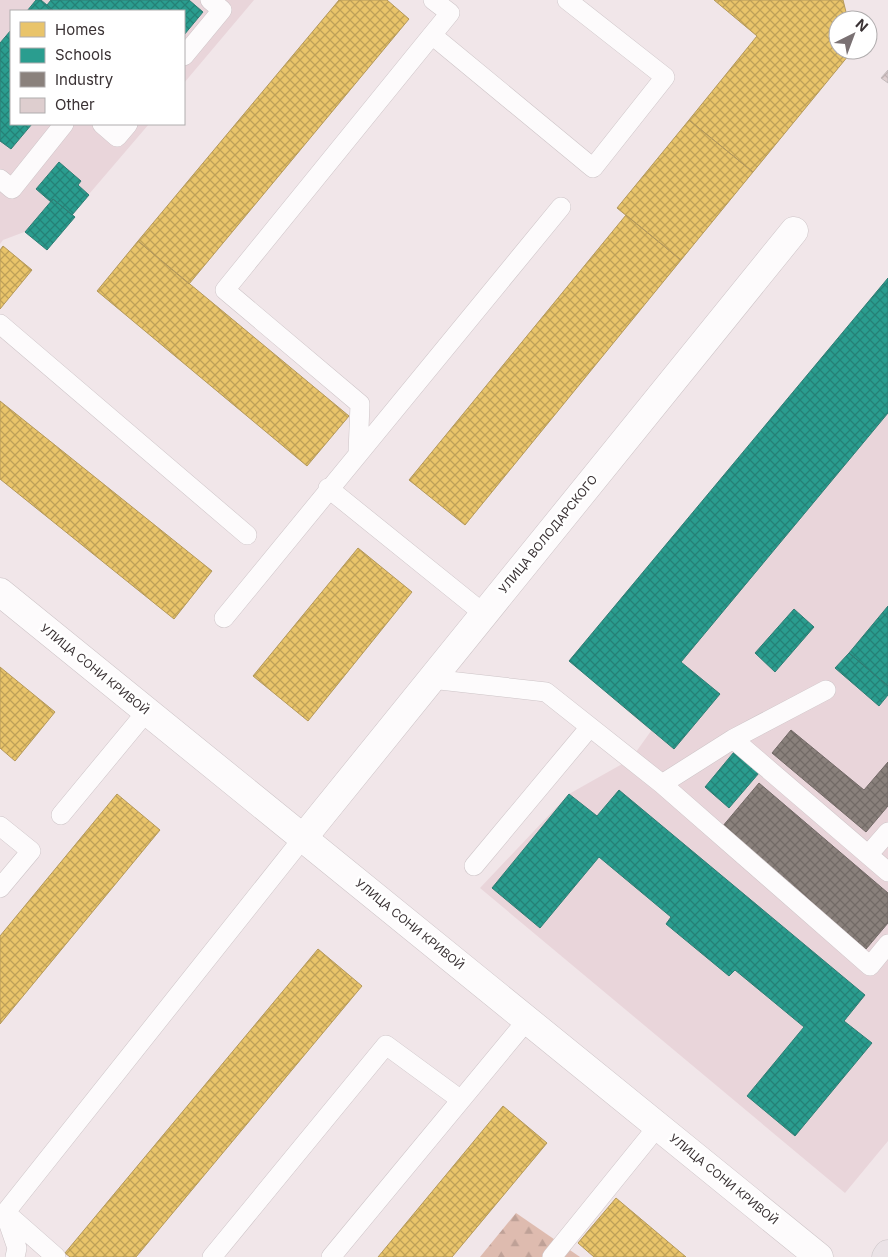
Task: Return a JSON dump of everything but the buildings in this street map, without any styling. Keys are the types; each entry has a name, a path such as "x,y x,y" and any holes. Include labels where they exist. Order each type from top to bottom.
{"street":[{"name":"УЛИЦА ВОЛОДАРСКОГО","path":"303,838 794,231"},
{"name":"УЛИЦА СОНИ КРИВОЙ","path":"0,592 819,1257"}],"lane":[{"path":"185,55 222,10 210,0"},
{"path":"358,453 360,404 225,290 450,14 433,0"},
{"path":"432,35 592,168 665,77 567,0"},
{"path":"0,179 12,189 63,125"},
{"path":"103,125 118,137 127,125"},
{"path":"224,618 328,488 561,207"},
{"path":"0,324 247,535"},
{"path":"328,488 484,614"},
{"path":"431,679 546,692 662,784 870,966 888,944"},
{"path":"662,784 733,739 826,690"},
{"path":"61,815 147,711"},
{"path":"474,866 590,727"},
{"path":"733,739 888,872"},
{"path":"0,826 30,851 0,888"},
{"path":"868,855 888,832"},
{"path":"11,1252 3,1210 303,838"},
{"path":"331,1257 528,1019"},
{"path":"212,1257 386,1045 461,1100"},
{"path":"552,1257 658,1126"},
{"path":"3,1210 56,1257"}],"shaded area":[{"path":"0,0 254,0 185,82 185,10 10,10 10,125 148,125 72,214 3,240 0,244"},
{"path":"888,278 888,1141 845,1193 480,888 569,794 631,759 651,731 569,661"}],"green space":[{"path":"516,1213 580,1257 480,1257"}]}
